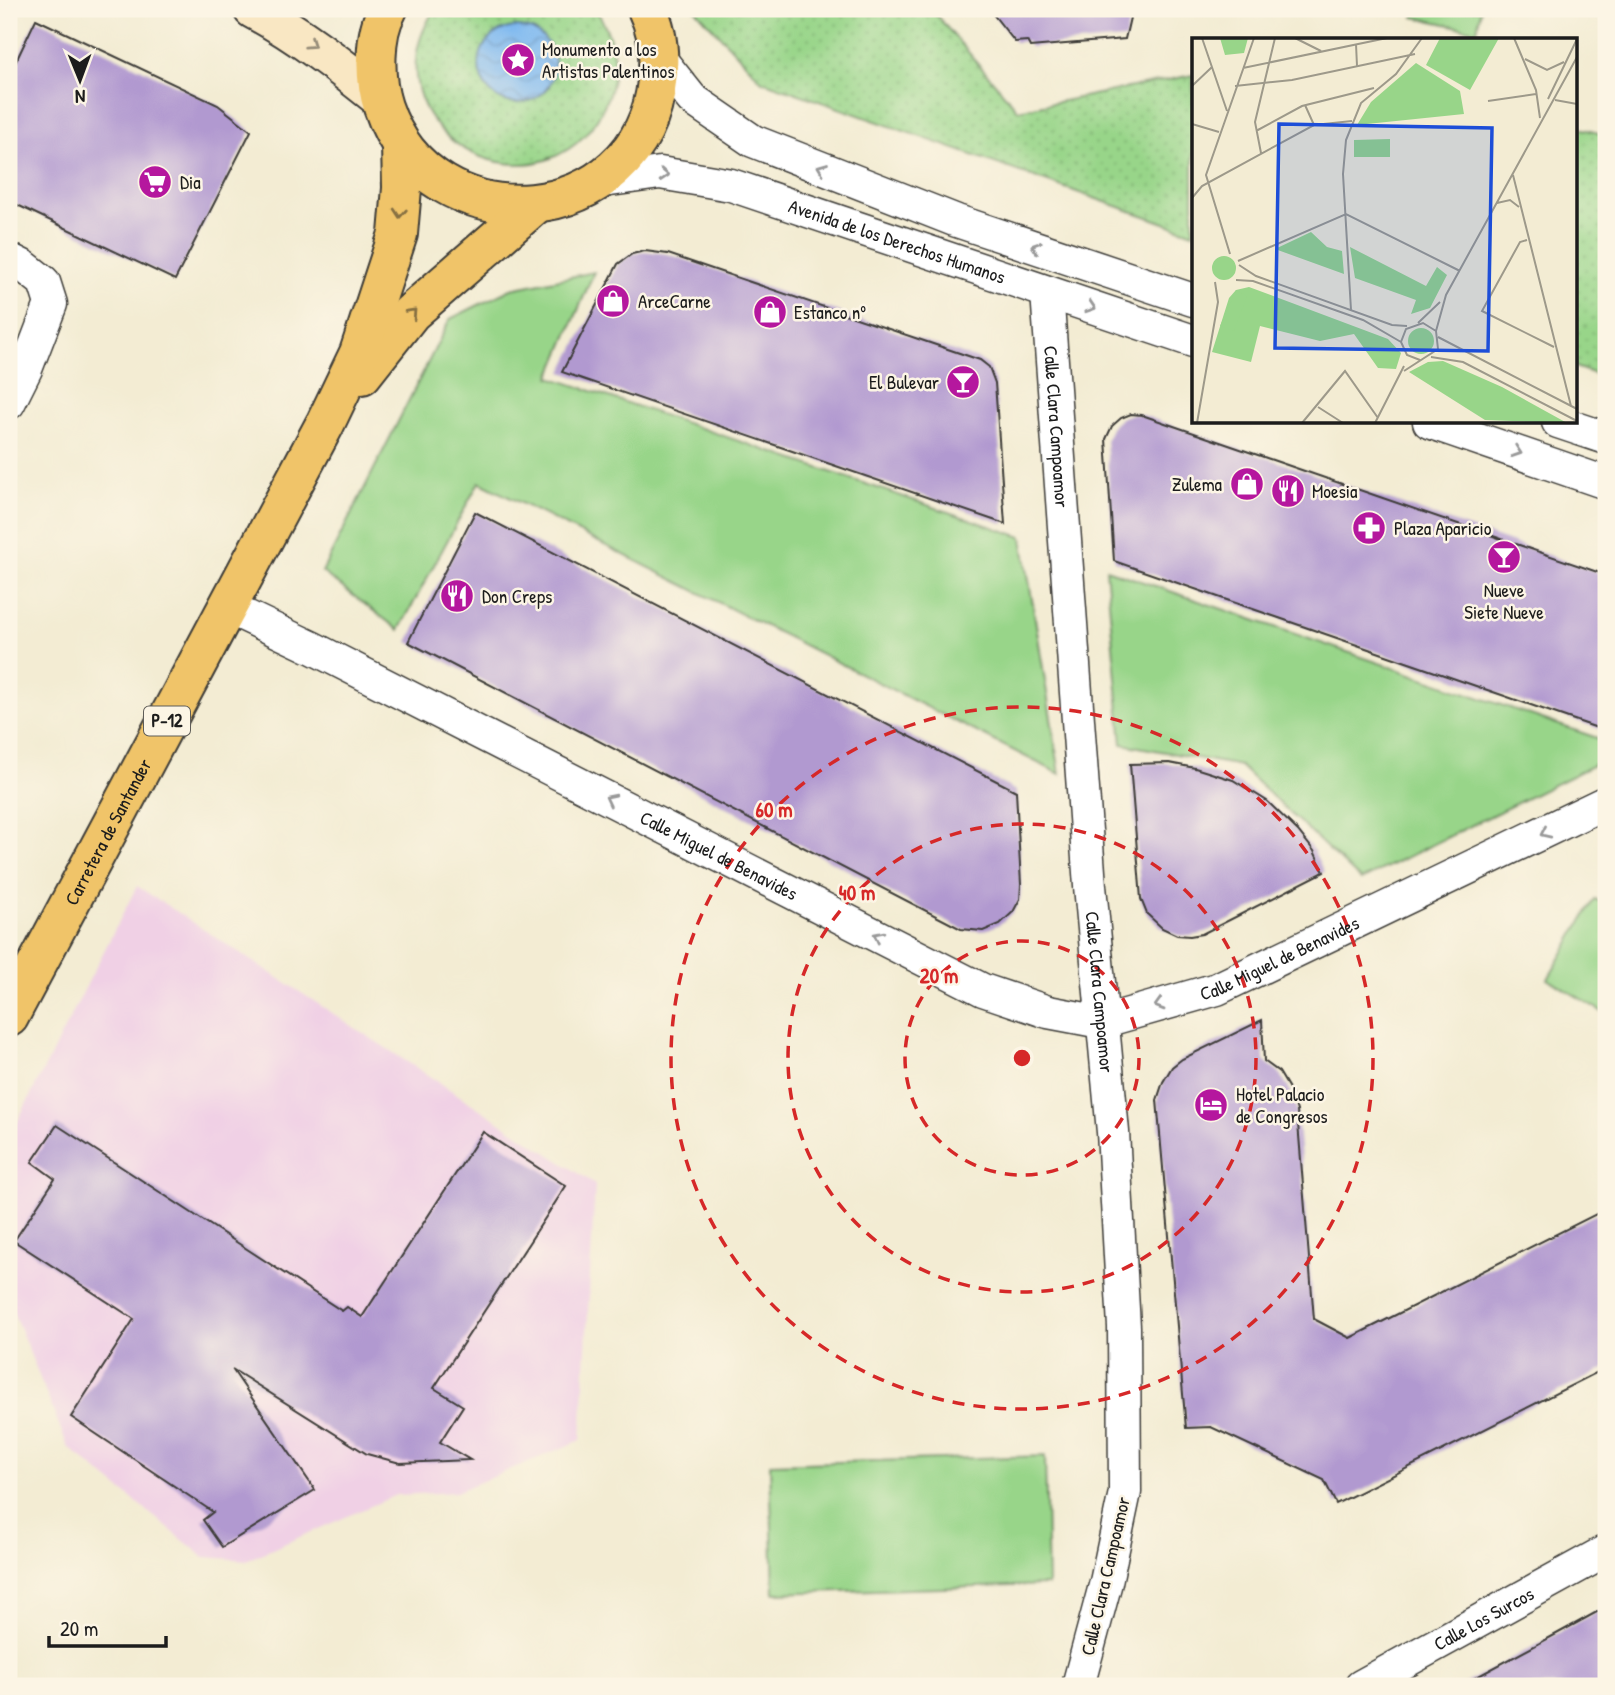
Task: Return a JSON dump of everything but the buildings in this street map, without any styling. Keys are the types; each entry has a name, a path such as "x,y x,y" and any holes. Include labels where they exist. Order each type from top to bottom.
{"highway":[{"path":"388,9 376,56 380,98 388,122 401,145 428,173 460,194 497,204 536,204 567,196 596,182 623,158 644,129 656,95 660,59 653,20 647,9"},
{"path":"325,425 359,353 398,234 402,188 401,145"},
{"path":"325,425 411,313 536,204"},
{"name":"Carretera de Santander","path":"9,1017 325,425"}],"main road":[{"path":"253,9 325,53 380,98"}],"street":[{"name":"Avenida de los Derechos Humanos","path":"660,59 692,99 753,141 957,221 1192,300"},
{"name":"Avenida de los Derechos Humanos","path":"596,182 660,173 731,185 1192,341"},
{"path":"9,259 25,267 44,282 51,304 26,369 9,403"},
{"name":"Calle Clara Campoamor","path":"1046,292 1101,1022 1112,1120 1124,1327 1125,1492 1106,1582 1078,1686"},
{"path":"1435,424 1606,483"},
{"path":"1564,424 1606,438"},
{"name":"Calle Miguel de Benavides","path":"227,607 313,648 983,990 1048,1012 1101,1022 1217,989 1606,802"},
{"name":"Calle Los Surcos","path":"1361,1686 1606,1551"}],"shaded area":[{"path":"137,886 595,1184 581,1440 456,1492 396,1495 247,1560 204,1557 68,1447 9,1302 9,1138"}],"green space":[{"path":"435,9 595,9 610,39 614,72 609,94 583,137 548,159 509,164 471,153 440,129 420,96 417,55"},
{"path":"695,9 931,9 1018,110 1192,75 1192,233 762,81"},
{"path":"1416,9 1481,9 1477,31 1414,17"},
{"path":"1576,127 1606,135 1606,378 1576,367"},
{"path":"594,272 550,377 1022,537 1060,774 479,482 399,630 322,572 450,319 511,289"},
{"path":"1106,569 1606,741 1606,759 1361,880 1240,766 1122,744"},
{"path":"1595,899 1606,904 1606,1014 1548,979"},
{"path":"1045,1456 1048,1585 774,1593 770,1464"}],"water":[{"path":"517,27 532,30 544,38 552,50 555,65 552,80 544,92 532,100 517,103 502,100 490,92 482,80 479,65 482,50 490,38 502,30"}],"place":[{"name":"Monumento a los Artistas Palentinos","path":"518,60"},
{"name":"Dia","path":"155,182"},
{"name":"ArceCarne","path":"613,301"},
{"name":"Estanco nº","path":"770,312"},
{"name":"El Bulevar","path":"963,382"},
{"name":"Zulema","path":"1247,484"},
{"name":"Moesia","path":"1288,491"},
{"name":"Plaza Aparicio","path":"1369,528"},
{"name":"Nueve Siete Nueve","path":"1504,557"},
{"name":"Don Creps","path":"457,596"},
{"name":"Hotel Palacio de Congresos","path":"1211,1105"}]}
